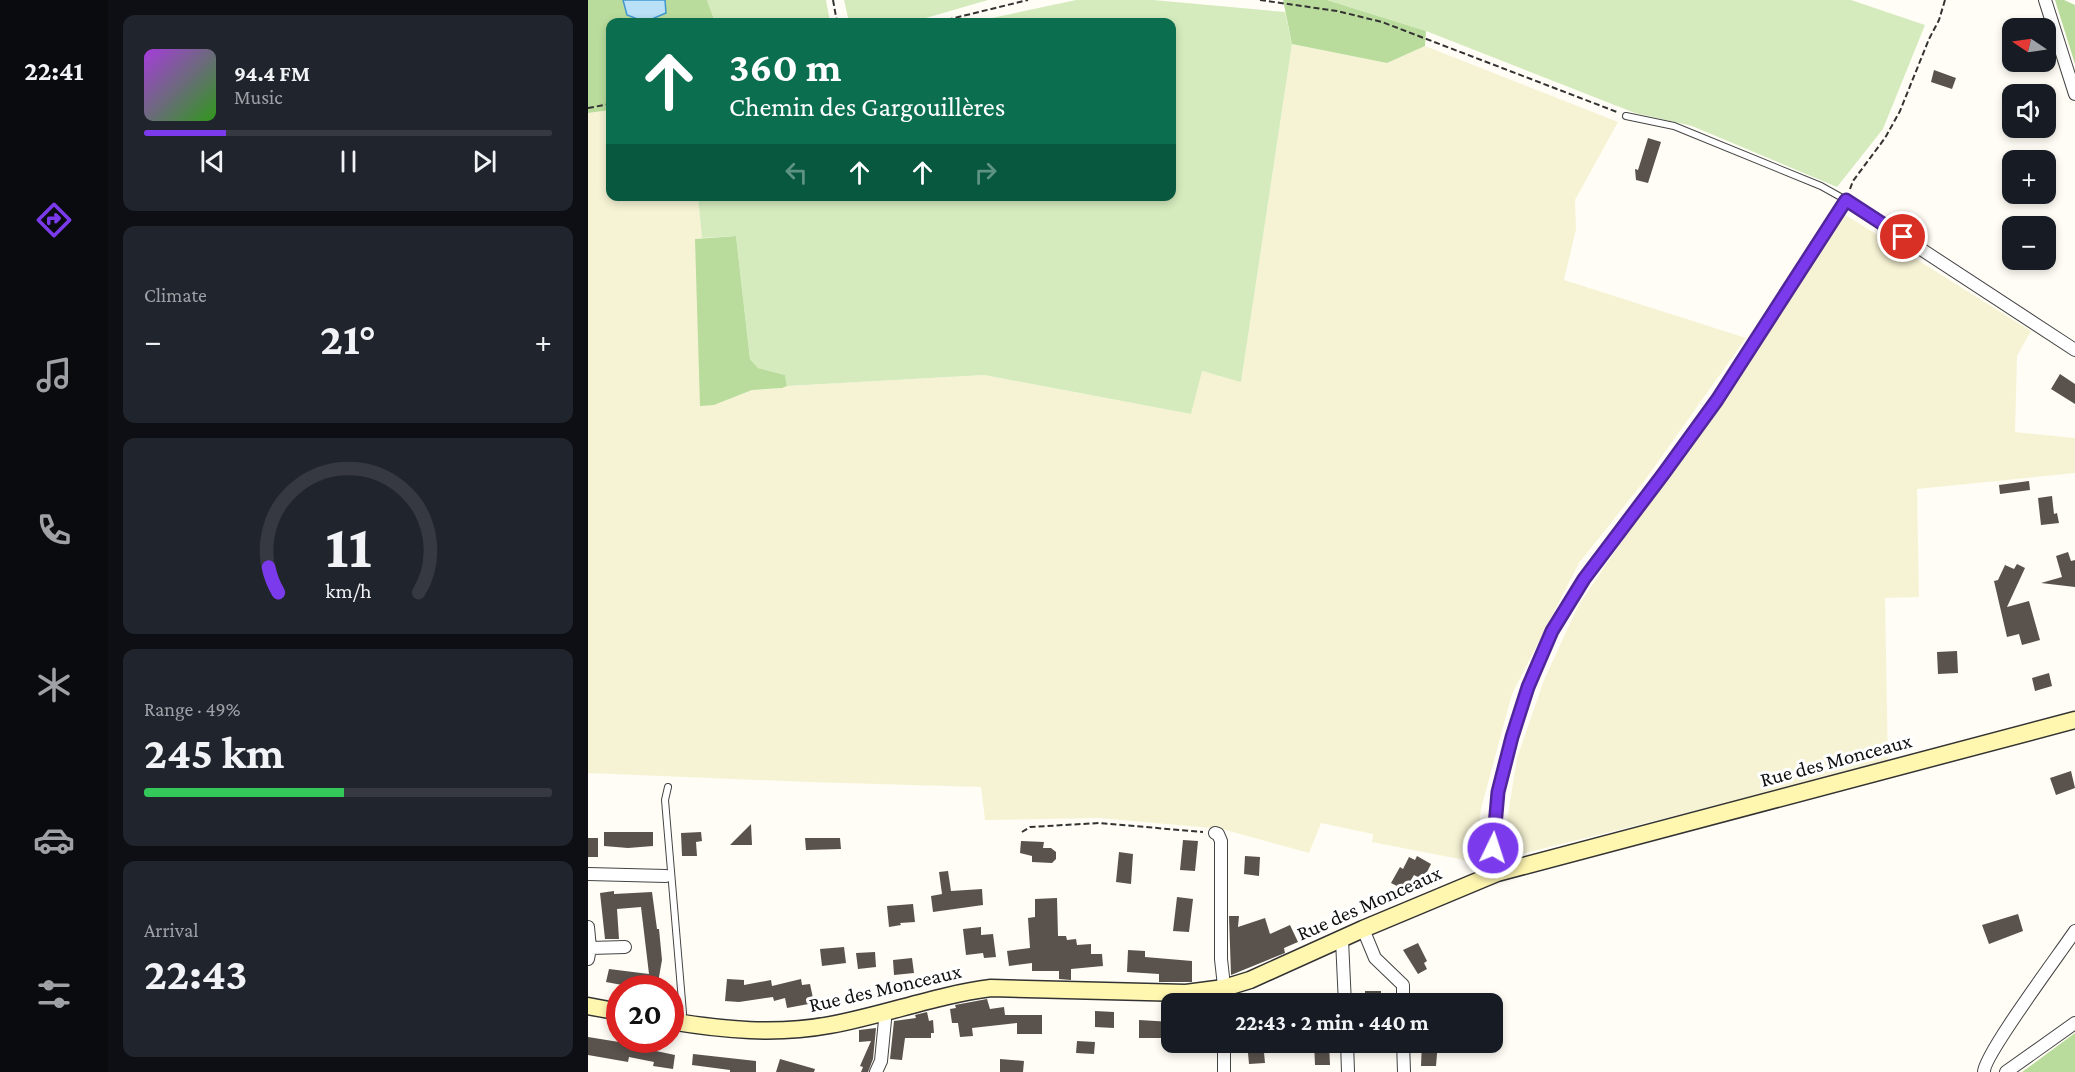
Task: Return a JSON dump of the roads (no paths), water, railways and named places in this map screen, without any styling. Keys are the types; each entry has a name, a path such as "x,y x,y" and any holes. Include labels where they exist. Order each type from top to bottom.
{"main road":[{"name":"Rue des Monceaux","path":"1230,993 1251,980 1363,929 1497,873 2075,720"},
{"name":"Rue des Monceaux","path":"684,1023 723,1029 779,1031 830,1025 883,1014 961,992 991,988 1186,993"},
{"path":"588,1006 606,1009"}],"street":[{"path":"2045,0 2075,94"},
{"path":"1806,262 1846,200 2075,350"},
{"path":"1215,833 1221,841 1220,925 1225,993"},
{"path":"588,874 666,876"},
{"path":"588,927 589,954 625,947"},
{"path":"1363,929 1375,958 1403,986 1403,993"},
{"path":"1984,1072 1983,1068 1994,1047 2075,931"},
{"path":"1342,940 1344,993"},
{"path":"876,1072 881,1061 885,1020 883,1014"},
{"path":"2006,1072 2075,1023"},
{"path":"1224,1053 1224,1072"},
{"path":"1347,1053 1348,1072"},
{"path":"1403,1053 1404,1072"}],"lane":[{"path":"1626,116 1674,126 1812,182 1846,200"},
{"path":"1497,873 1493,848 1498,792 1528,687 1552,631 1584,579 1717,400 1806,262"},
{"path":"668,787 664,800 680,975"}],"water":[{"path":"623,0 665,0 666,13 654,18 635,18 627,15"}]}
